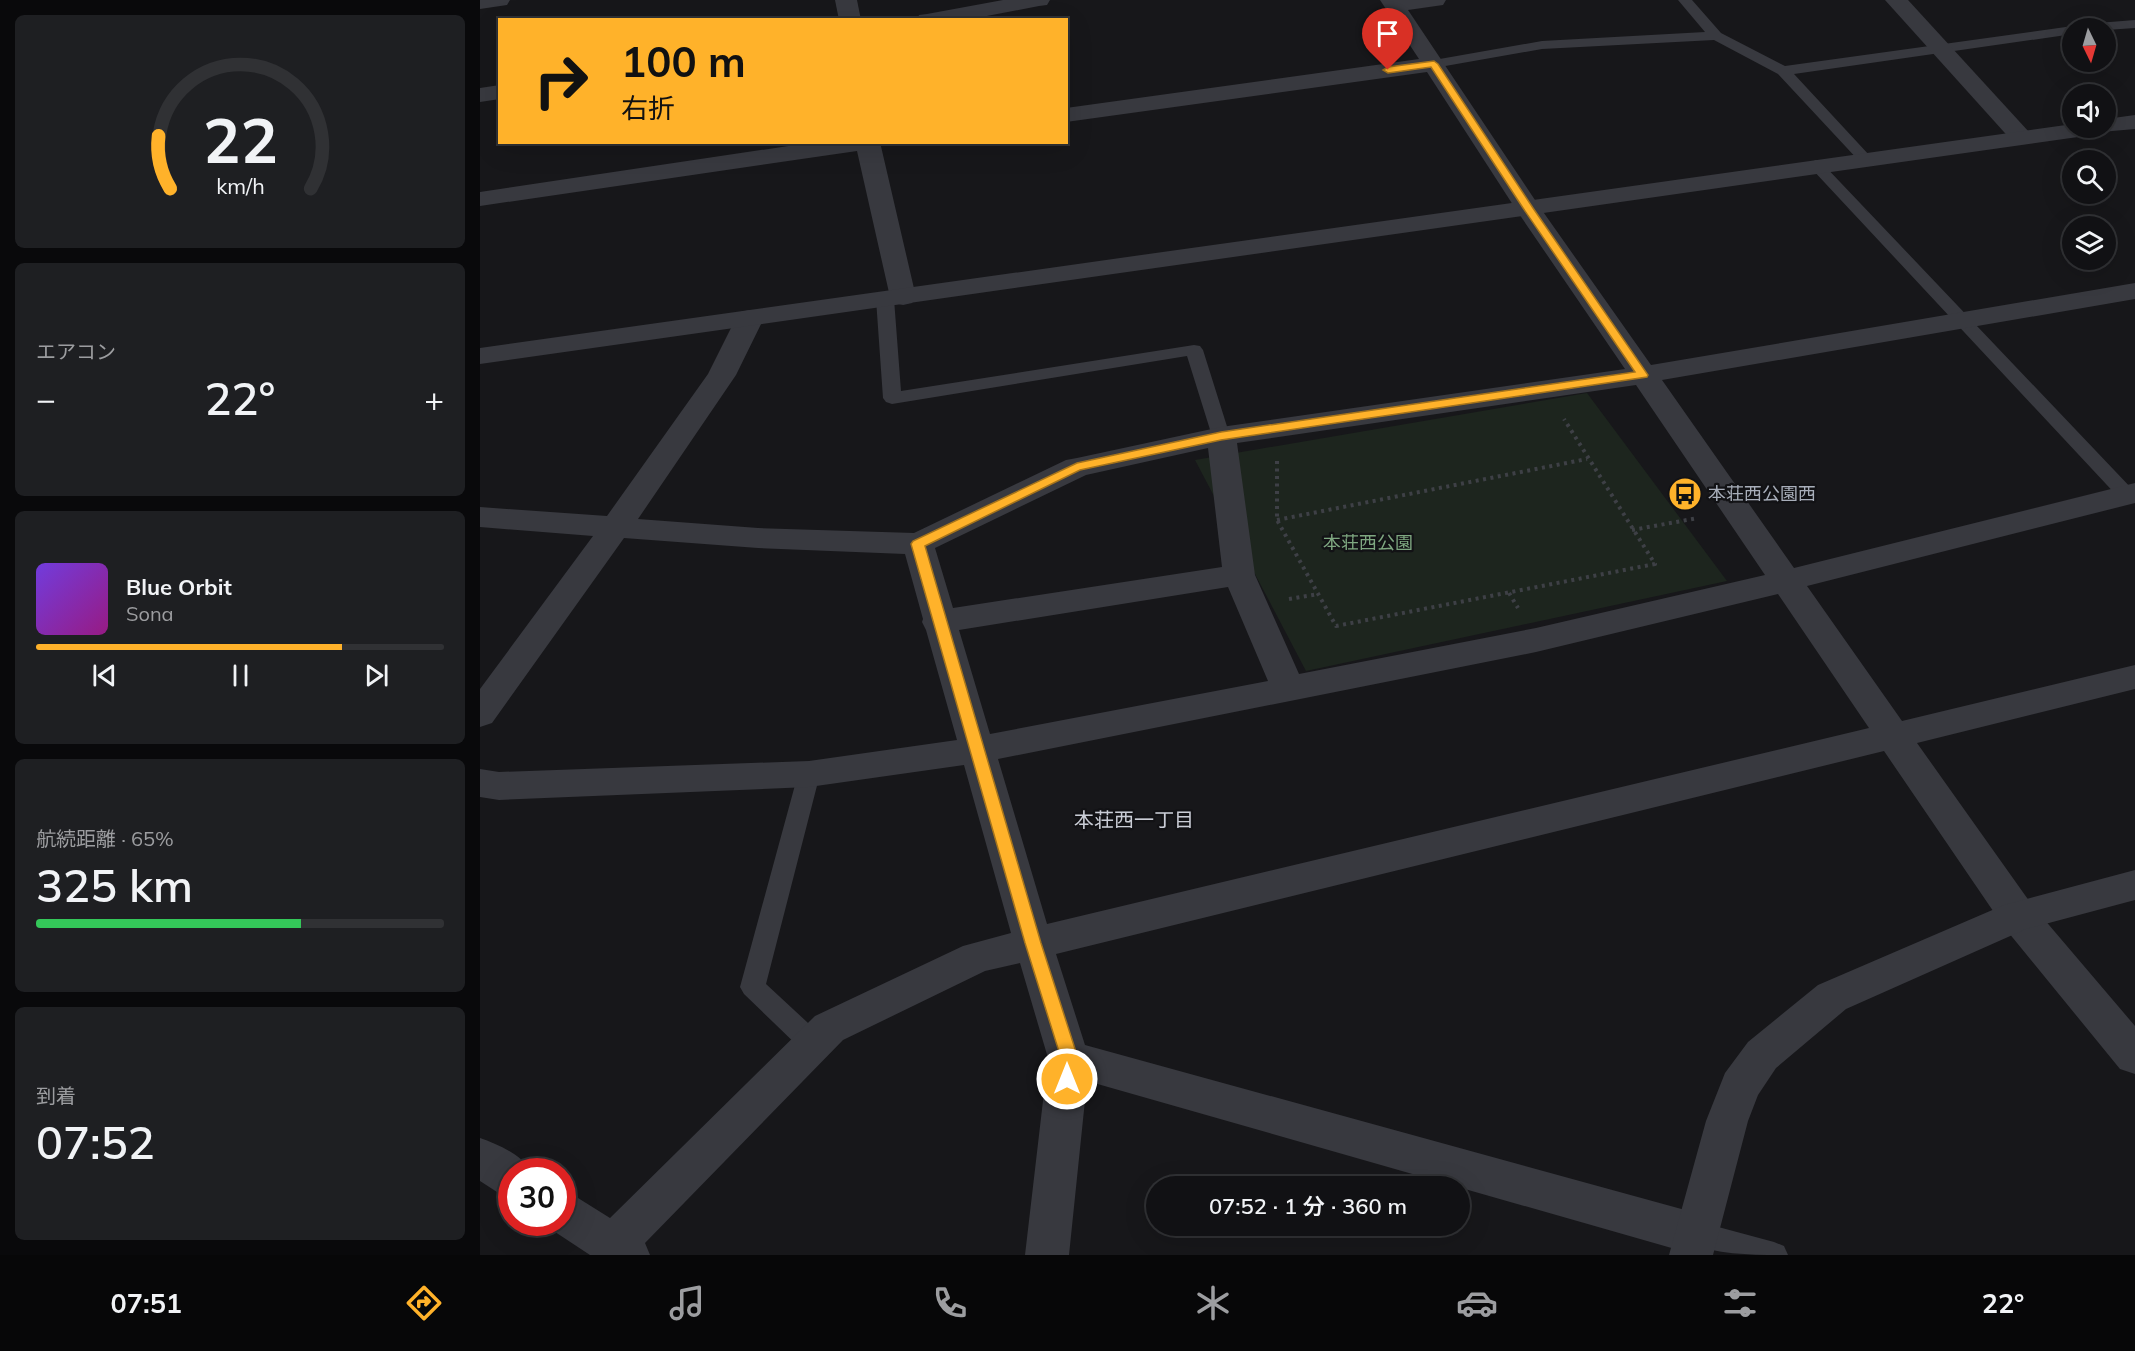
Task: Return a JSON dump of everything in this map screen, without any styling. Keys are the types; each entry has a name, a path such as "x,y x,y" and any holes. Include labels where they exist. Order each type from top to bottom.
{"street":[{"path":"480,3 499,0"},
{"path":"846,0 850,18"},
{"path":"938,18 1039,0"},
{"path":"1435,0 1393,3 1528,208 2018,916 2135,1056"},
{"path":"1896,0 2021,137"},
{"path":"1068,115 1434,64"},
{"path":"480,95 498,92"},
{"path":"2116,125 2135,122"},
{"path":"480,356 2062,132"},
{"path":"480,199 860,144"},
{"path":"867,144 894,298"},
{"path":"480,517 758,538 918,544 1077,467 1221,436 1546,387 1643,375 2135,291"},
{"path":"485,701 616,527 722,375 750,318"},
{"path":"1221,436 1239,575 1288,688"},
{"path":"480,783 499,786 809,774 978,750 1536,640 1786,581 2131,494"},
{"path":"918,544 938,621 978,750 1033,943 1070,1058 1055,1253"},
{"path":"938,621 1239,575"},
{"path":"576,1221 620,1250 812,1043 829,1028 977,957 2135,677"},
{"path":"1070,1058 1693,1244 1727,1121 1740,1086 1762,1055 1832,997 2018,916 2135,885"},
{"path":"480,1157 498,1169"}],"lane":[{"path":"1685,0 1716,36 1783,71 1864,159"},
{"path":"2116,26 2135,24"},
{"path":"1783,71 2062,32"},
{"path":"1434,64 1542,45 1716,36"},
{"path":"1816,165 2131,494"},
{"path":"894,298 892,398 1194,350 1221,436"},
{"path":"809,774 753,987 812,1043"},
{"path":"1693,1244 1774,1255"}],"path":[{"path":"1277,429 1277,520 1336,626 1655,564 1587,459 1546,387"},
{"path":"1277,520 1587,459"},
{"path":"1632,530 1737,511"}],"green space":[{"name":"本荘西公園","path":"1587,393 1727,581 1306,671 1195,460"}],"place":[{"name":"本荘西公園西","path":"1685,494"}],"district":[{"name":"本荘西一丁目","path":"1134,820"}],"route":[{"path":"1067,1079 1070,1058 1033,943 978,750 938,621 918,544 1077,467 1221,436 1546,387 1643,375 1528,208 1434,64 1388,70"}]}
